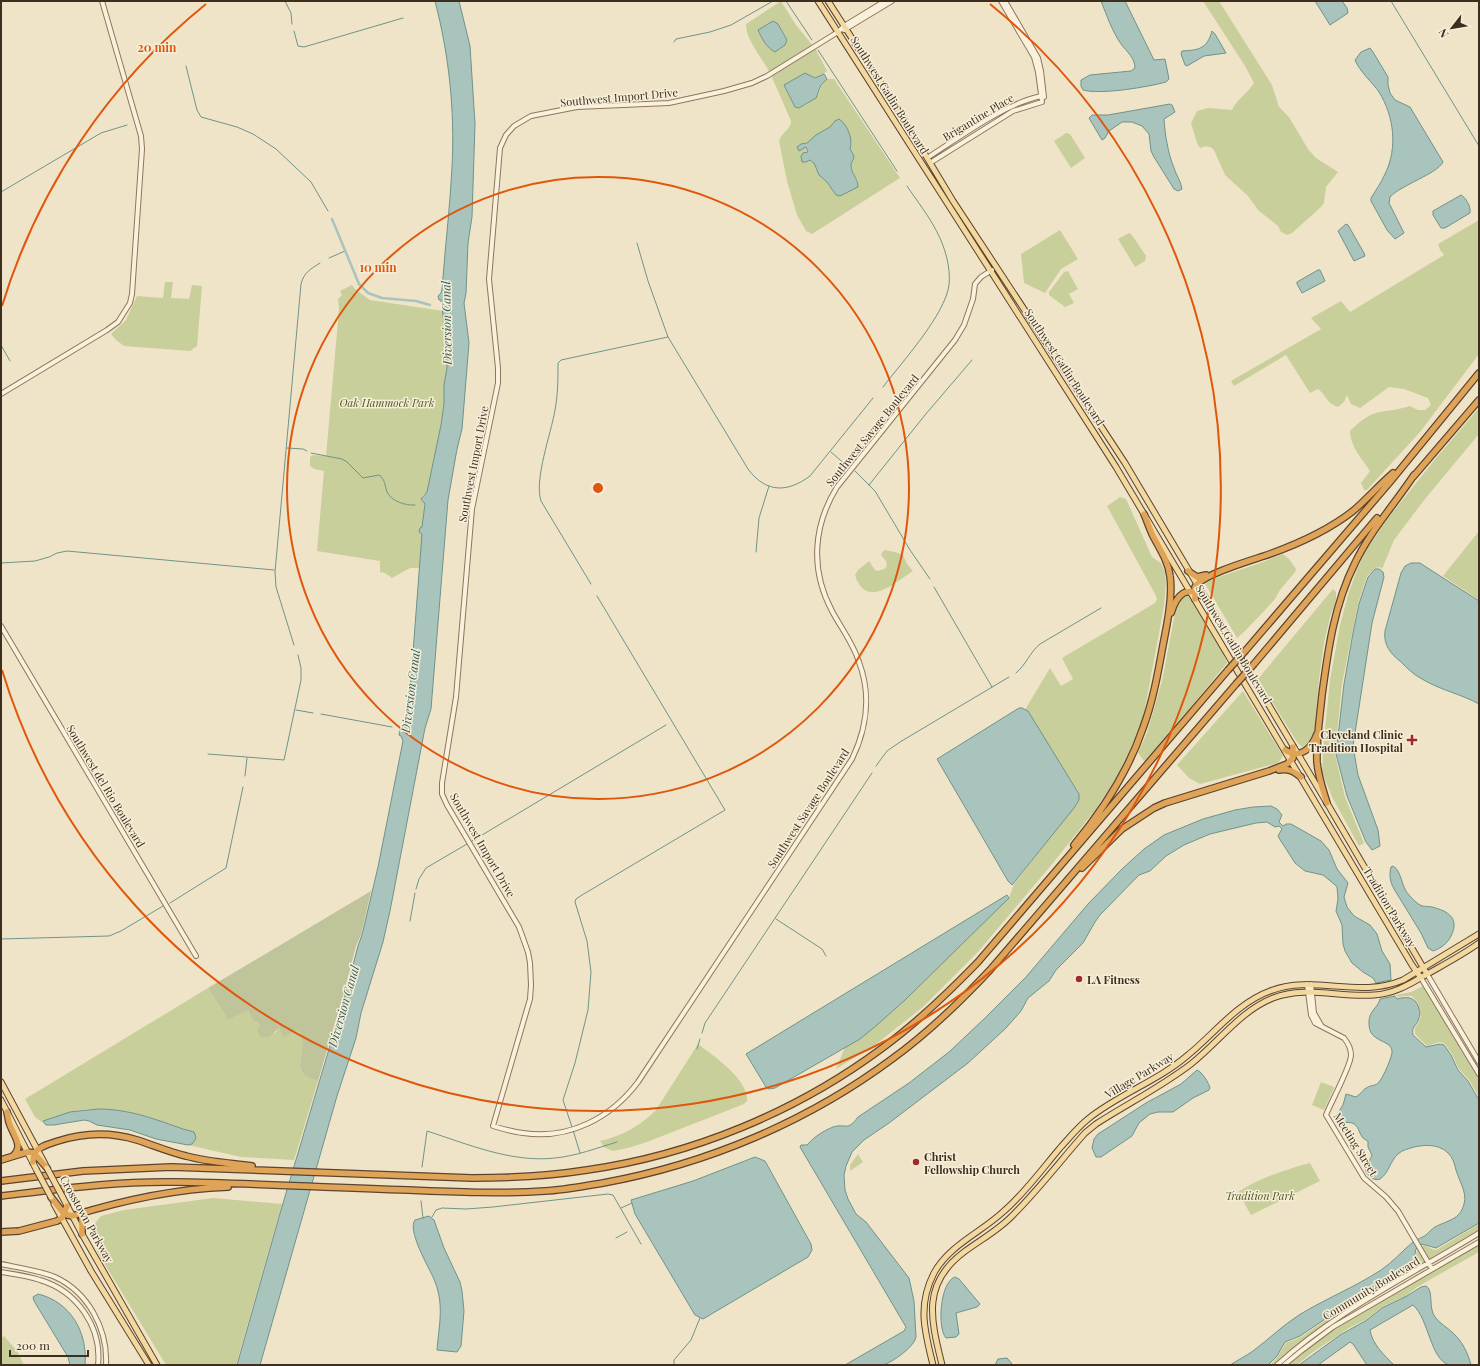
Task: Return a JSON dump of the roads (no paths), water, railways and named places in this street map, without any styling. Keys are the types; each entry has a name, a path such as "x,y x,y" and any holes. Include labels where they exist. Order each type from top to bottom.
{"highway":[{"path":"1,1181 82,1171 171,1167 472,1178 513,1178 547,1175 625,1163 672,1151 741,1128 815,1092 881,1049 915,1023 943,998 978,962 1246,650 1479,373"},
{"path":"1,1196 86,1186 172,1182 471,1192 548,1191 629,1178 672,1167 747,1141 783,1125 832,1099 868,1076 923,1035 959,1004 1070,878 1479,400"},
{"path":"1195,599 1193,591 1196,584 1212,575 1283,549 1318,534 1353,511 1403,465"},
{"path":"1328,803 1323,790 1317,762 1318,730 1330,636 1334,620 1348,577 1377,525 1414,475"},
{"path":"1062,864 1073,846 1108,800 1127,767 1136,748 1150,709 1168,620 1171,583 1170,574 1165,559 1144,514"},
{"path":"1188,571 1199,577 1212,575"},
{"path":"1168,620 1176,601 1181,595 1193,591 1205,598"},
{"path":"1070,878 1083,868 1122,829 1154,808 1165,803 1287,764 1292,761 1296,754 1310,747 1315,740 1318,730"},
{"path":"1293,747 1296,754"},
{"path":"1285,750 1296,754"},
{"path":"1269,771 1289,769 1301,776"},
{"path":"7,1112 18,1146 17,1151 12,1156"},
{"path":"1,1160 27,1152 36,1152 57,1142 75,1137 87,1135 111,1135 135,1139 185,1156 211,1162 252,1166 270,1170"},
{"path":"33,1162 36,1152"},
{"path":"36,1152 47,1168"},
{"path":"63,1216 72,1216 121,1202 176,1191 232,1187 244,1184"},
{"path":"51,1198 63,1216"},
{"path":"1,1232 13,1232 57,1221 63,1216 67,1206"},
{"path":"82,1234 82,1219 87,1212"}],"main road":[{"name":"Southwest Gatlin Boulevard","path":"818,1 1089,424 1193,591"},
{"name":"Southwest Gatlin Boulevard","path":"828,1 906,121 928,161 953,201 1123,460 1293,747"},
{"name":"Southwest Gatlin Boulevard","path":"1195,599 1285,750"},
{"name":"Tradition Parkway","path":"1285,750 1421,978"},
{"name":"Tradition Parkway","path":"1296,754 1328,803 1427,974"},
{"name":"Village Parkway","path":"933,1365 925,1330 923,1313 925,1295 934,1272 939,1264 953,1250 1006,1210 1071,1136 1088,1119 1181,1061 1244,1005 1268,991 1286,986 1309,984 1376,988 1393,984 1424,968 1479,934"},
{"name":"Village Parkway","path":"942,1365 933,1330 932,1309 935,1291 944,1273 963,1253 1009,1219 1090,1128 1185,1069 1249,1012 1269,1000 1282,995 1310,992 1366,996 1394,991 1421,978 1479,943"},
{"path":"1232,1027 1232,1019 1243,1009 1244,1005"},
{"path":"1225,1034 1228,1019"},
{"path":"1,1082 36,1152"},
{"path":"1141,1096 1146,1083"},
{"name":"Crosstown Parkway","path":"1,1100 51,1198"},
{"path":"1041,1184 1040,1176 1052,1161 1052,1158"},
{"name":"Crosstown Parkway","path":"47,1168 82,1234 157,1365"},
{"name":"Crosstown Parkway","path":"63,1216 91,1271 149,1365"}],"street":[{"path":"1,394 107,330 118,322 130,303 134,272 142,142 102,1"},
{"name":"Southwest Import Drive","path":"845,28 885,1"},
{"name":"Southwest Import Drive","path":"494,1126 530,999 530,963 525,940 519,927 442,794 442,783 456,697 472,509 498,383 498,368 489,279 500,148 506,135 514,126 531,116 577,107 669,103 724,91 768,76 838,32 892,1"},
{"path":"1001,1 1034,58 1043,102"},
{"path":"1005,1 1038,58 1041,71 1043,102"},
{"name":"Brigantine Place","path":"928,161 970,130 1013,105 1042,96"},
{"name":"Brigantine Place","path":"928,161 1013,111 1043,102"},
{"name":"Southwest Savage Boulevard","path":"494,1126 517,1132 535,1134 554,1134 567,1131 595,1121 616,1107 629,1094 852,759 866,717 864,677 855,650 832,610 821,583 817,555 820,523 825,508 837,487 956,340 964,325 973,299 975,284 980,277 996,267"},
{"name":"Southwest del Rio Boulevard","path":"1,626 196,956"},
{"name":"Tradition Parkway","path":"1427,974 1479,1062"},
{"name":"Tradition Parkway","path":"1421,978 1479,1074"},
{"name":"Meeting Street","path":"1309,984 1311,1015 1315,1023 1340,1035 1347,1042 1351,1056 1326,1115 1364,1178 1394,1206 1432,1269"},
{"name":"Community Boulevard","path":"1277,1365 1310,1337 1335,1320 1479,1233"},
{"name":"Community Boulevard","path":"1284,1365 1301,1350 1333,1327 1479,1242"},
{"path":"1,1264 55,1277 78,1292 93,1311 100,1324 106,1346 106,1365"},
{"path":"1,1272 41,1280 63,1291 72,1298 87,1315 92,1327 99,1348 98,1365"}],"water":[{"name":"Diversion Canal","path":"435,1 459,1 470,46 475,124 472,217 468,243 466,293 464,303 469,343 462,429 448,500 431,709 425,728 383,942 361,1013 356,1038 337,1096 260,1365 237,1365 362,935 378,867 403,741 399,735 407,719 408,713 422,534 419,532 420,528 422,527 425,504 421,499 427,492 441,425 444,404 444,385 447,368 447,346 441,300 439,300 438,296 442,289 449,213 453,125 447,62"},
{"path":"1101,1 1125,1 1154,60 1165,59 1169,79 1166,82 1112,91 1101,92 1083,90 1081,80 1090,75 1131,71 1135,68 1132,58 1115,34"},
{"path":"1315,1 1342,1 1347,8 1348,13 1330,25"},
{"path":"773,21 778,24 787,40 785,45 775,52 765,43 758,30"},
{"path":"1212,31 1226,53 1204,56 1187,66 1185,65 1181,54 1182,51 1198,49 1205,45 1208,42"},
{"path":"1370,48 1388,77 1390,93 1395,100 1410,107 1443,162 1434,171 1402,188 1390,197 1389,203 1404,233 1395,239 1387,230 1371,201 1371,198 1382,180 1389,164 1393,143 1391,122 1384,101 1355,60 1361,52"},
{"path":"805,73 815,78 824,74 827,79 821,85 816,98 799,108 795,107 784,85"},
{"path":"1170,104 1175,112 1164,119 1164,125 1170,156 1182,189 1178,191 1174,189 1154,157 1151,151 1149,134 1142,126 1132,122 1122,122 1109,131 1102,140 1089,118 1092,115 1108,115"},
{"path":"839,119 847,128 850,137 850,149 854,156 851,168 858,187 840,196 836,195 827,182 819,175 814,163 810,160 802,162 801,156 803,153 808,152 806,147 799,151 797,147 801,144 807,143"},
{"path":"1461,195 1468,202 1470,213 1445,228 1441,228 1433,215 1433,211"},
{"path":"1346,224 1348,225 1365,256 1354,261 1338,231"},
{"path":"1320,270 1325,281 1302,293 1297,282"},
{"path":"1411,563 1420,563 1479,601 1479,704 1429,683 1419,677 1388,649 1385,641 1385,631 1401,573 1405,566"},
{"path":"1375,569 1379,569 1383,572 1384,577 1372,623 1353,746 1358,775 1378,830 1380,846 1372,850 1366,842 1347,796 1336,754 1344,684 1359,604 1368,577"},
{"path":"1019,708 1028,711 1079,794 1079,800 1012,885 1008,881 937,759"},
{"path":"1271,806 1277,809 1282,815 1279,822 1283,826 1286,824 1291,824 1321,841 1329,850 1337,869 1348,883 1344,897 1347,907 1354,916 1370,925 1377,934 1382,951 1390,964 1391,980 1376,983 1373,978 1352,963 1345,951 1342,925 1336,911 1338,899 1337,887 1323,875 1305,871 1295,863 1278,836 1282,829 1279,826 1275,827 1267,822 1256,823 1210,834 1184,845 1166,856 1150,871 1139,875 1100,915 1083,943 1056,970 1049,981 1028,998 1021,1011 1006,1028 968,1063 889,1123 864,1140 852,1152 844,1175 845,1190 848,1199 856,1214 866,1222 909,1278 914,1301 916,1337 907,1349 883,1365 845,1365 904,1331 906,1327 800,1147 801,1145 807,1145 819,1134 833,1127 849,1126 858,1117 909,1083 949,1052 1026,977 1088,904 1144,849 1164,835 1203,819 1235,810"},
{"path":"1393,866 1398,872 1406,892 1416,902 1421,906 1432,907 1451,916 1454,924 1450,939 1438,949 1433,951 1428,948 1421,933 1394,889 1390,876 1391,867"},
{"path":"1007,895 1009,898 905,1000 860,1039 775,1088 769,1089 766,1087 746,1054"},
{"path":"1395,996 1397,999 1411,998 1416,1002 1420,1015 1414,1026 1413,1035 1426,1047 1440,1044 1444,1045 1451,1055 1458,1070 1468,1081 1479,1100 1479,1223 1436,1248 1422,1244 1416,1249 1413,1263 1408,1268 1373,1290 1358,1297 1300,1336 1285,1342 1277,1356 1268,1365 1230,1365 1253,1351 1299,1315 1361,1282 1390,1264 1413,1242 1426,1235 1435,1227 1453,1219 1462,1209 1465,1195 1453,1159 1445,1150 1427,1145 1414,1147 1403,1151 1395,1157 1388,1170 1380,1179 1377,1180 1368,1175 1365,1169 1372,1155 1368,1147 1368,1141 1363,1138 1358,1128 1354,1124 1341,1122 1336,1116 1343,1105 1346,1094 1356,1097 1366,1088 1375,1085 1381,1080 1391,1057 1392,1049 1389,1045 1373,1035 1369,1029 1369,1020 1380,999"},
{"path":"1197,1070 1207,1081 1210,1088 1209,1090 1193,1098 1173,1112 1158,1112 1150,1114 1139,1123 1132,1136 1101,1157 1096,1157 1092,1148 1094,1139 1098,1134 1146,1103 1181,1084"},
{"path":"98,1109 133,1113 147,1117 194,1132 196,1137 192,1144 188,1145 156,1139 130,1130 97,1125 84,1120 54,1125 46,1125 43,1121 70,1112"},
{"path":"755,1157 765,1161 811,1244 812,1250 808,1257 703,1319 695,1315 635,1214 631,1200 693,1181"},
{"path":"429,1216 434,1220 444,1248 460,1282 462,1291 464,1311 461,1346 457,1352 437,1350 440,1322 439,1296 433,1277 416,1240 413,1225 415,1220"},
{"path":"955,1277 959,1279 980,1304 977,1307 956,1313 959,1334 956,1337 946,1338 943,1333 941,1316 943,1296 946,1287"},
{"path":"1426,1286 1430,1291 1432,1309 1435,1317 1462,1343 1471,1365 1449,1365 1443,1361 1433,1347 1423,1319 1413,1305 1370,1330 1376,1345 1394,1365 1367,1365 1353,1344 1350,1342 1318,1365 1299,1365 1340,1335 1367,1320 1382,1308 1407,1296 1421,1287"},
{"path":"38,1294 50,1298 60,1304 75,1320 84,1342 85,1365 70,1365 68,1357 34,1301 33,1297"},
{"path":"1007,1358 1013,1365 995,1365 998,1359"}],"waterway":[{"path":"285,1 291,13 292,24"},
{"path":"674,42 676,39 710,32 731,25 773,1"},
{"path":"786,1 812,40"},
{"path":"1391,1 1479,146"},
{"path":"294,31 298,46 304,47 403,18"},
{"path":"818,50 897,171"},
{"path":"186,66 197,110 201,117 237,127 253,134 276,149 311,182 328,211"},
{"path":"1,192 101,133 127,125"},
{"path":"883,387 922,338 940,310 946,297 949,285 948,265 940,238 930,220 907,186"},
{"path":"332,219 359,284 368,293 382,298 416,301 430,305"},
{"path":"637,243 648,281 668,337 748,469 762,483 777,488 785,488 801,482 810,476 873,398"},
{"path":"329,258 345,251"},
{"path":"294,645 276,587 275,572 301,284 306,274 320,263"},
{"path":"591,584 541,501 539,492 541,469 556,404 558,363 561,360 668,337"},
{"path":"1,345 10,361"},
{"path":"869,485 925,415 972,360"},
{"path":"287,448 303,449 307,451"},
{"path":"831,452 847,466"},
{"path":"311,453 342,459 363,478 379,475 382,478 387,492 392,498 403,504 415,505"},
{"path":"855,471 875,491 910,550 930,579"},
{"path":"756,552 759,518 769,486"},
{"path":"1,563 35,561 67,551 274,570"},
{"path":"934,587 992,687"},
{"path":"572,1127 563,1100 575,1063 588,1010 591,972 587,941 575,902 576,899 725,810 597,596"},
{"path":"1016,673 1040,644 1101,608"},
{"path":"208,754 284,760 301,680 301,668 298,655"},
{"path":"876,766 887,751 900,742 1009,677"},
{"path":"296,710 313,713"},
{"path":"321,714 392,727"},
{"path":"472,841 666,725"},
{"path":"245,776 247,758"},
{"path":"702,1033 705,1023 872,773"},
{"path":"170,903 226,868 243,787"},
{"path":"416,889 419,879 426,868 467,844"},
{"path":"410,921 415,893"},
{"path":"1,939 109,936 121,931 163,906"},
{"path":"776,919 822,949 826,956"},
{"path":"697,1049 700,1039"},
{"path":"573,1130 580,1153"},
{"path":"422,1167 427,1131 474,1147 522,1158 539,1159 571,1156 617,1142"},
{"path":"432,1217 436,1210 442,1208 466,1209 493,1207 608,1194 613,1195 641,1244"},
{"path":"421,1201 423,1218"},
{"path":"621,1208 632,1203"},
{"path":"616,1238 627,1232"},
{"path":"674,1365 674,1360 691,1340 700,1318"}],"place":[{"name":"Cleveland Clinic Tradition Hospital","path":"1412,740"},
{"name":"LA Fitness","path":"1079,979"},
{"name":"Christ Fellowship Church","path":"916,1162"}],"park label":[{"name":"Oak Hammock Park","path":"387,402"},
{"name":"Tradition Park","path":"1260,1195"}]}
